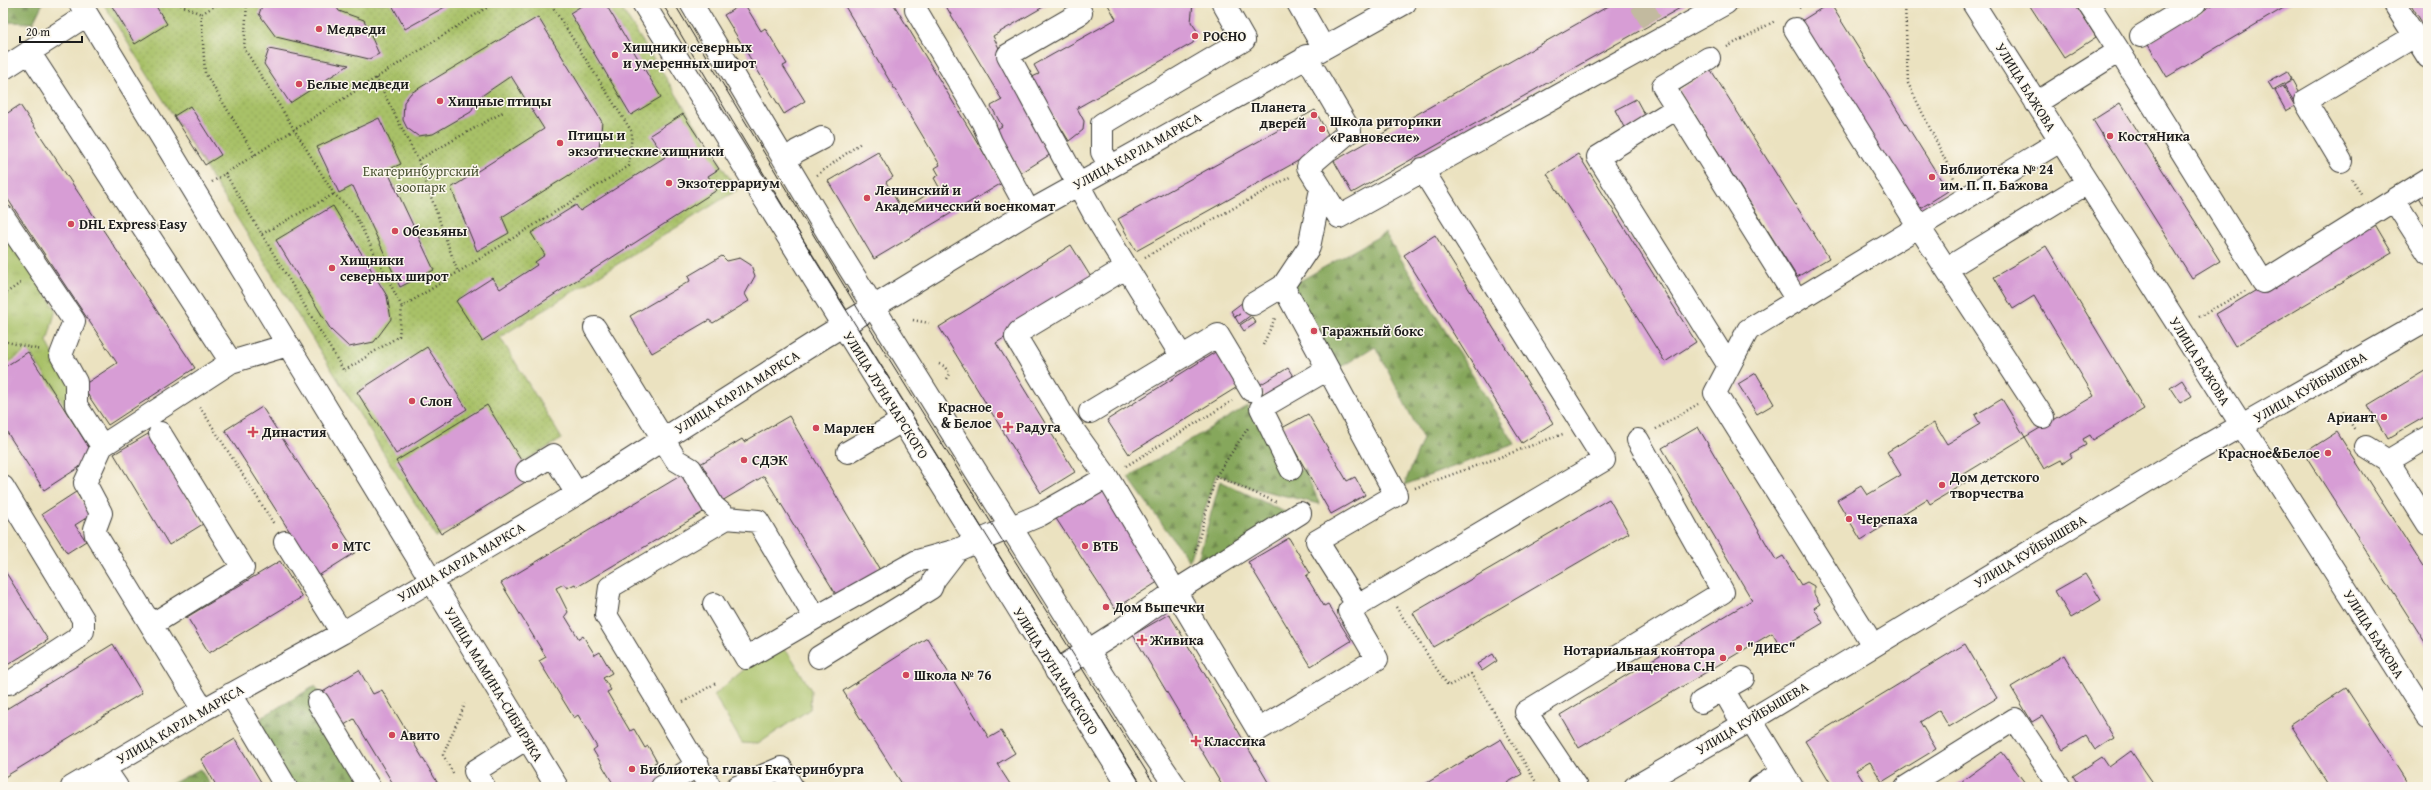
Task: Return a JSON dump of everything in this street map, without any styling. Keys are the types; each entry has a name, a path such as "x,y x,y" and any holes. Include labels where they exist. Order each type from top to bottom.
{"street":[{"name":"УЛИЦА ЛУНАЧАРСКОГО","path":"643,3 1129,787"},
{"path":"691,3 873,307 1088,651 1176,787"},
{"path":"1110,166 1102,152 1102,124 1244,40 1223,3"},
{"path":"1298,3 1314,52 1350,131 1308,167 1339,217 1422,170 1657,31 1726,3"},
{"name":"УЛИЦА КАРЛА МАРКСА","path":"72,787 203,710 431,581 577,494 873,307 1029,212 1314,52 1405,3"},
{"name":"УЛИЦА БАЖОВА","path":"1973,3 2428,718"},
{"path":"2088,3 2263,282 2428,179"},
{"path":"2141,36 2195,3"},
{"path":"2394,3 2428,57"},
{"path":"3,69 29,52 84,9"},
{"name":"УЛИЦА МАМИНА-СИБИРЯКА","path":"84,9 431,581 558,787"},
{"path":"916,10 983,123 991,142 1029,212"},
{"path":"1081,13 1008,55 1098,221 1182,357"},
{"path":"1790,19 1919,227 1948,268 2043,417"},
{"path":"2342,161 2306,101 2415,36"},
{"path":"2036,103 2118,51"},
{"path":"29,52 231,362"},
{"path":"1709,58 1663,86 1797,300"},
{"path":"1676,108 1598,157 1729,366"},
{"path":"785,160 797,151 822,138"},
{"path":"1873,645 1715,393 1748,330 2060,141"},
{"path":"1127,267 1019,332 1016,336 1064,417 1115,472 1174,592 1258,730 1377,659 1349,611 1604,460 1422,170"},
{"path":"1948,268 2087,183"},
{"path":"1253,304 1283,286 1309,246 1322,189"},
{"path":"2394,200 2428,253"},
{"path":"3,216 74,321 61,355 76,382 76,405 102,446"},
{"path":"1283,286 1396,494 1317,541 1358,606"},
{"name":"УЛИЦА КУЙБЫШЕВА","path":"1634,787 1747,722 1873,645 2242,426 2428,319"},
{"path":"594,328 664,438 676,460 691,470 713,506 727,518 758,521 815,618"},
{"path":"1090,412 1218,335 1256,399 1291,469"},
{"path":"203,710 95,532 101,513 85,483 102,446 231,362 288,346"},
{"path":"1256,399 1328,369"},
{"path":"848,452 902,421"},
{"path":"151,625 243,568 160,433"},
{"path":"2388,461 2428,437"},
{"path":"1576,787 1526,712 1723,592 1638,440"},
{"path":"2366,447 2388,461 2428,524"},
{"path":"527,471 553,455 577,494"},
{"path":"714,604 746,658 917,561 957,550 1012,529 1040,515 1115,472"},
{"path":"3,487 83,619 83,631 75,640 9,683"},
{"path":"1056,671 1174,592 1300,513"},
{"path":"710,787 606,615 610,587 727,518"},
{"path":"286,542 342,632"},
{"path":"819,657 931,588 934,580 957,550"},
{"path":"1701,702 1743,678"},
{"path":"1723,689 1788,779 1759,787"},
{"path":"231,694 286,787"},
{"path":"318,702 369,787"},
{"path":"1906,787 2015,719 2060,787"},
{"path":"484,787 475,771 527,738"},
{"path":"662,787 698,765"},
{"path":"104,768 117,787"},
{"path":"737,787 781,768 792,787"}],"path":[{"path":"177,3 201,14"},
{"path":"201,14 220,3"},
{"path":"225,173 344,371 400,336 402,307 354,213 334,194 244,48 247,3"},
{"path":"213,181 494,3"},
{"path":"402,307 629,166 632,132 550,3"},
{"path":"1709,58 1790,19 1807,3"},
{"path":"1905,3 1908,83 1958,187 1954,205"},
{"path":"201,14 205,73 255,155"},
{"path":"376,78 418,160 458,273"},
{"path":"418,160 505,111"},
{"path":"820,172 862,142"},
{"path":"2342,161 2373,213"},
{"path":"1127,267 1308,167"},
{"path":"262,234 334,194"},
{"path":"2197,318 2263,282"},
{"path":"913,320 929,323"},
{"path":"1263,345 1272,328"},
{"path":"3,341 61,355"},
{"path":"939,364 944,366 950,374 947,379"},
{"path":"189,390 286,542"},
{"path":"1638,440 1715,393"},
{"path":"1115,472 1256,399"},
{"path":"1194,558 1216,476 1256,399"},
{"path":"1396,494 1584,427"},
{"path":"1216,476 1300,513"},
{"path":"1385,590 1448,686 1471,674 1539,787"},
{"path":"665,712 716,683"},
{"path":"454,774 443,755 465,704"}],"green space":[{"path":"3,3 43,3 33,23 7,22 3,11"},
{"name":"Екатеринбургский зоопарк","path":"103,3 618,3 737,190 500,337 562,439 522,462 532,478 436,537"},
{"path":"3,231 56,309 47,342 71,387 68,410 28,350 3,366"},
{"path":"1385,233 1515,444 1404,485 1423,439 1375,346 1338,369 1291,286"},
{"path":"1247,406 1289,474 1304,469 1320,504 1252,488 1216,474 1189,561 1128,477"},
{"path":"1220,481 1289,514 1194,574"},
{"path":"783,649 790,655 811,690 810,709 758,744 742,743 714,695 754,661"},
{"path":"315,686 377,787 276,787 255,752 262,717"},
{"path":"200,769 212,787 166,787"}],"building":[{"path":"110,3 154,3 167,24 135,44"},
{"name":"Медведи","path":"263,3 334,3 339,11 364,20 379,54 369,59 276,37 259,14"},
{"path":"391,3 452,3 405,29"},
{"name":"Хищники северных и умеренных широт","path":"586,3 605,3 661,97 631,115 570,13"},
{"path":"744,3 761,31 765,28 787,64 783,66 805,101 784,114 724,15"},
{"path":"843,3 893,3 1002,183 874,259 828,181 878,152 893,177 886,182 902,210 939,187 934,178 939,175 935,168 940,165"},
{"path":"944,3 1050,3 993,36 1051,154 1021,173 996,130 1002,126 991,106 1002,100"},
{"path":"1107,3 1193,3 1191,22 1198,32 1193,43 1077,108 1084,121 1083,130 1069,141 1030,78 1039,74 1034,65 1116,19"},
{"path":"1614,3 1689,3 1352,193 1334,161"},
{"path":"1830,3 1948,191 1916,211 1798,23"},
{"path":"2028,3 2074,3 2096,37 2064,58"},
{"path":"2216,3 2292,3 2167,77 2147,43"},
{"path":"2410,3 2428,3 2428,32 2426,29"},
{"name":"Птицы и экзотические хищники","path":"538,17 602,122 598,157 502,217 509,233 477,251 451,188 544,129 511,76 477,99 471,112 433,134 418,136 407,128 403,120 404,102 411,93"},
{"name":"Белые медведи","path":"269,49 349,65 290,103 264,64"},
{"path":"1711,70 1829,258 1797,277 1679,90"},
{"path":"2287,71 2292,79 2273,90 2268,82"},
{"path":"2293,80 2304,100 2296,105 2284,85"},
{"path":"2283,86 2295,106 2286,111 2275,91"},
{"path":"1636,99 1647,119 1626,131 1615,110"},
{"path":"2120,103 2220,261 2192,278 2093,120"},
{"path":"20,105 195,368 108,425 82,386 117,363 3,192 3,116"},
{"path":"190,106 221,155 205,165 174,116"},
{"path":"1315,110 1332,142 1136,251 1118,219"},
{"path":"683,114 719,169 708,176 717,190 482,341 456,301 492,278 500,289 537,265 535,262 545,255 531,233 576,205 580,211 665,157 650,135"},
{"name":"Обезьяны","path":"379,118 401,164 387,170 434,270 400,287 353,186 339,193 317,147"},
{"path":"1578,154 1696,342 1665,362 1547,174"},
{"path":"2428,192 2428,212 2419,197"},
{"name":"Хищники северных широт","path":"333,206 387,296 391,319 374,342 349,347 331,330 276,240"},
{"path":"2373,221 2392,253 2235,346 2216,314"},
{"path":"1435,235 1553,423 1522,443 1404,255"},
{"path":"1071,245 1094,282 996,343 1075,472 1041,493 939,327"},
{"path":"2046,246 2144,409 2093,440 2090,435 2083,439 2086,445 2070,454 2072,457 2063,463 2061,460 2044,469 2025,437 2094,396 2034,296 2013,309 1994,277"},
{"path":"722,256 727,261 740,258 751,265 755,276 745,294 749,301 713,323 709,320 652,353 630,316 690,281 688,276"},
{"path":"1243,302 1251,315 1239,324 1231,311"},
{"path":"1252,317 1256,323 1244,331 1240,325"},
{"name":"Слон","path":"427,347 467,409 396,454 357,392"},
{"path":"1217,351 1239,386 1129,454 1107,420"},
{"path":"28,352 95,457 44,490 3,426 3,368"},
{"path":"1288,368 1297,383 1267,401 1258,386"},
{"path":"2428,369 2428,415 2387,439 2368,405"},
{"path":"1756,373 1774,404 1757,414 1738,384"},
{"path":"2182,380 2192,396 2180,403 2170,388"},
{"path":"2002,399 2025,437 1961,476 1965,483 1930,504 1927,499 1861,540 1837,500 1861,486 1867,495 1901,475 1887,452 1934,423 1947,444 1980,424 1975,415"},
{"path":"487,405 532,478 441,534 396,461"},
{"path":"262,407 356,552 318,576 225,430"},
{"path":"1308,414 1347,481 1355,477 1365,495 1331,514 1282,428"},
{"path":"789,416 880,570 837,596 764,476 577,587 575,584 567,588 564,584 556,588 568,612 565,616 579,639 583,636 595,655 600,652 612,673 603,678 611,690 607,692 630,731 634,729 645,748 648,746 657,762 654,763 662,777 661,787 614,785 593,750 597,747 578,715 574,718 539,661 546,657 501,583 742,439 744,442"},
{"path":"1698,427 1776,560 1783,556 1801,585 1807,582 1814,586 1814,594 1820,604 1814,608 1823,623 1781,648 1772,633 1579,748 1560,715 1752,600 1662,448"},
{"path":"2337,432 2428,574 2428,647 2304,453"},
{"path":"148,434 203,524 169,545 114,454"},
{"path":"1104,486 1164,578 1115,609 1055,517"},
{"path":"76,492 91,515 75,525 86,541 67,553 42,514"},
{"path":"1609,499 1629,533 1433,647 1413,613"},
{"path":"1289,538 1310,573 1306,576 1324,606 1328,604 1351,641 1311,666 1248,562"},
{"path":"280,561 302,597 209,653 187,617"},
{"path":"3,568 48,640 4,667 3,666"},
{"path":"2085,574 2101,600 2071,618 2055,591"},
{"path":"1169,614 1271,787 1223,787 1133,635"},
{"path":"927,638 989,738 1001,731 1015,753 997,764 1012,787 904,787 843,691"},
{"path":"113,644 142,693 3,778 3,711"},
{"path":"1965,644 1997,698 1949,727 1939,710 1920,722 1936,749 1882,782 1870,762 1856,770 1867,787 1833,787 1805,741"},
{"path":"1493,654 1497,661 1482,671 1477,664"},
{"path":"2064,655 2114,738 2095,750 2086,736 2063,750 2042,716 2032,722 2011,687"},
{"path":"359,670 373,694 382,690 440,787 395,787 354,719 341,727 321,693"},
{"path":"2346,688 2410,787 2330,787 2290,725"},
{"path":"235,739 264,787 217,787 201,759"},
{"path":"1501,739 1522,774 1500,787 1420,787"},
{"path":"2131,751 2156,787 2080,787 2073,776 2102,757 2109,767"},
{"path":"2002,752 2028,787 1954,787"}],"tunnel":[{"path":"1640,3 1653,24"}],"tram line":[{"path":"662,3 817,263 1143,787"},
{"path":"674,3 861,314 1156,787"}],"place":[{"name":"Медведи","path":"319,29"},
{"name":"РОСНО","path":"1195,36"},
{"name":"Хищники северных и умеренных широт","path":"615,55"},
{"name":"Белые медведи","path":"299,84"},
{"name":"Хищные птицы","path":"440,101"},
{"name":"Планета дверей","path":"1314,115"},
{"name":"Школа риторики «Равновесие»","path":"1322,129"},
{"name":"КостяНика","path":"2110,136"},
{"name":"Птицы и экзотические хищники","path":"560,143"},
{"name":"Библиотека № 24 им. П. П. Бажова","path":"1932,177"},
{"name":"Экзотеррариум","path":"669,183"},
{"name":"Ленинский и Академический военкомат","path":"867,198"},
{"name":"DHL Express Easy","path":"71,224"},
{"name":"Обезьяны","path":"395,231"},
{"name":"Хищники северных широт","path":"332,268"},
{"name":"Гаражный бокс","path":"1314,331"},
{"name":"Слон","path":"412,401"},
{"name":"Красное & Белое","path":"1000,415"},
{"name":"Ариант","path":"2384,417"},
{"name":"Радуга","path":"1008,427"},
{"name":"Марлен","path":"816,428"},
{"name":"Династия","path":"253,432"},
{"name":"Красное&Белое","path":"2328,453"},
{"name":"СДЭК","path":"744,460"},
{"name":"Дом детского творчества","path":"1942,485"},
{"name":"Черепаха","path":"1849,519"},
{"name":"МТС","path":"335,546"},
{"name":"ВТБ","path":"1085,546"},
{"name":"Дом Выпечки","path":"1106,607"},
{"name":"Живика","path":"1142,640"},
{"name":"\"ДИЕС\"","path":"1739,648"},
{"name":"Нотариальная контора Иващенова С.Н","path":"1723,658"},
{"name":"Школа № 76","path":"906,675"},
{"name":"Авито","path":"392,735"},
{"name":"Классика","path":"1196,741"},
{"name":"Библиотека главы Екатеринбурга","path":"632,769"}]}
